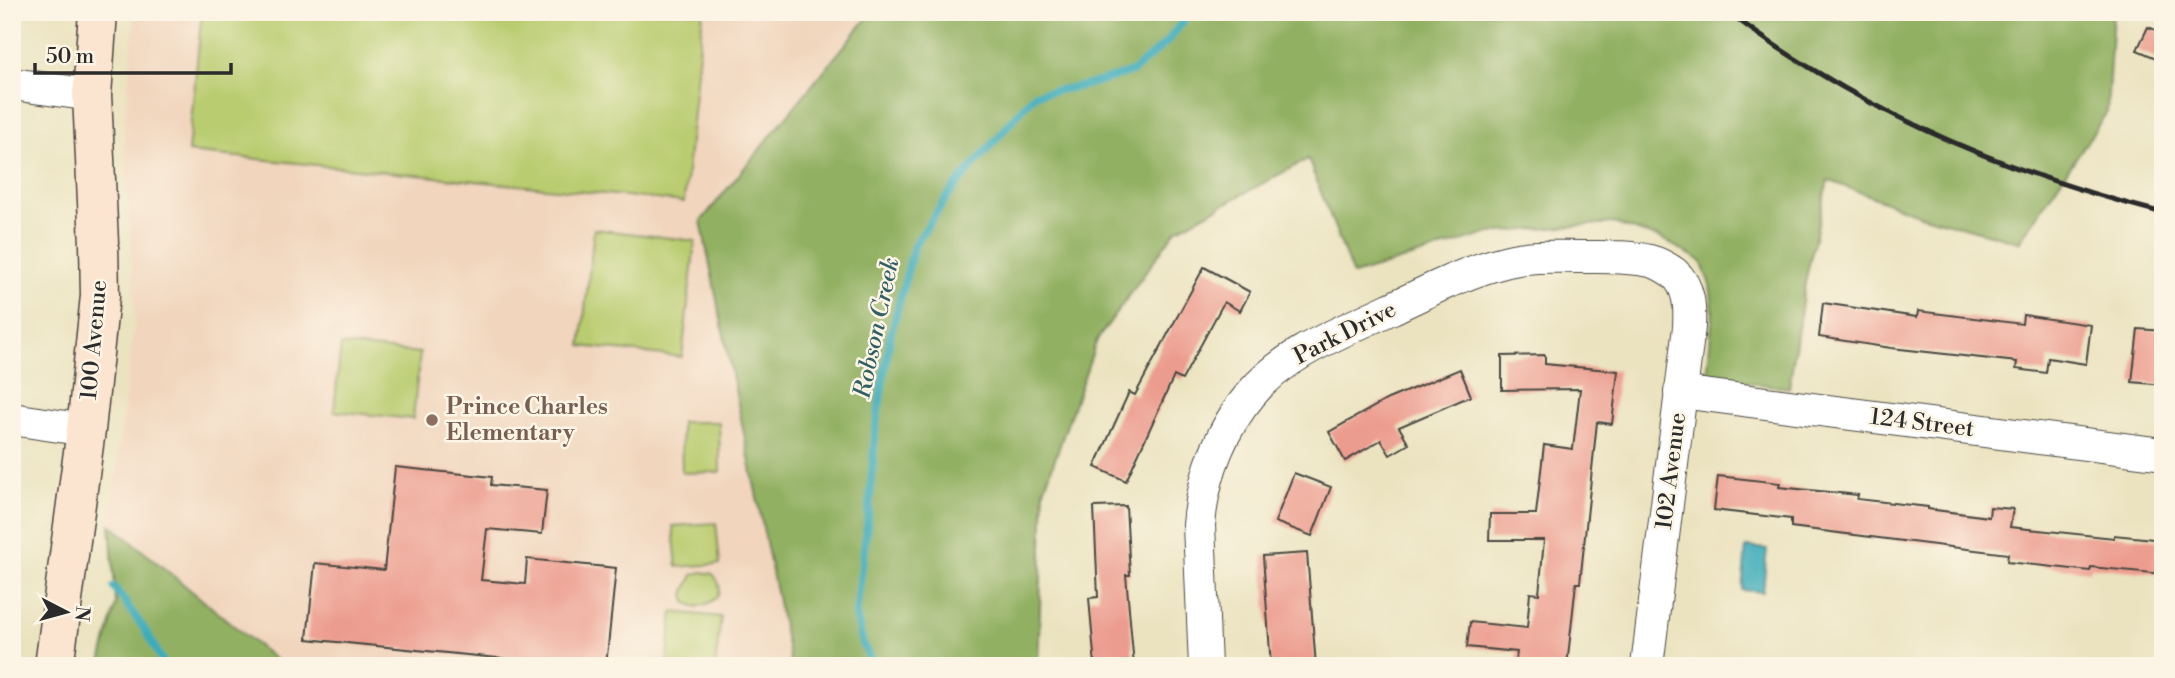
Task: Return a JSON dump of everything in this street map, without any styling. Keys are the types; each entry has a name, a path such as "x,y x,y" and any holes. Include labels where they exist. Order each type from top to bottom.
{"street":[{"name":"100 Avenue","path":"54,666 86,430 100,283 92,95 99,12"},
{"path":"12,84 92,95"},
{"name":"Park Drive","path":"1205,666 1199,525 1206,482 1213,459 1229,425 1251,394 1278,369 1306,349 1478,270 1509,260 1610,257 1658,264 1679,278"},
{"name":"102 Avenue","path":"1647,666 1689,313 1689,299 1679,278"},
{"name":"124 Street","path":"1680,392 2163,454"},
{"path":"12,419 86,430"}],"shaded area":[{"name":"Prince Charles Elementary","path":"135,12 872,12 701,221 791,666 283,666 110,524 135,316 124,132"}],"green space":[{"path":"202,12 703,12 684,202 188,152"},
{"path":"872,12 2113,12 2107,112 2019,242 1920,215 1828,180 1805,283 1789,388 1707,377 1713,310 1710,285 1701,261 1660,238 1613,223 1490,233 1353,275 1308,159 1176,230 1097,340 1044,490 1038,666 791,666 701,221"},
{"path":"594,229 695,241 682,357 581,346"},
{"path":"341,345 420,353 413,419 334,411"},
{"path":"681,422 719,422 720,472 682,473"},
{"path":"716,523 720,564 677,567 673,526"},
{"path":"110,524 283,666 100,666 116,604"},
{"path":"702,572 713,574 719,592 714,600 696,607 686,602 684,593 693,575"},
{"path":"673,612 721,617 715,666 667,666"}],"water":[{"path":"1746,547 1767,549 1763,592 1742,590"}],"building":[{"path":"2148,27 2163,33 2163,61 2137,50"},
{"path":"1204,267 1250,292 1240,311 1224,302 1182,380 1174,376 1126,481 1095,467 1129,392 1135,395"},
{"path":"1823,303 1917,317 1918,311 2022,324 2023,315 2091,325 2086,364 2048,358 2046,373 2016,369 2017,362 1819,337"},
{"path":"2138,329 2163,331 2163,385 2132,382"},
{"path":"1545,355 1545,364 1618,371 1612,424 1597,422 1580,583 1576,583 1567,666 1515,666 1517,652 1467,647 1470,622 1527,628 1530,593 1539,594 1544,540 1489,540 1490,514 1536,514 1544,445 1573,449 1580,389 1502,390 1502,356"},
{"path":"1460,369 1471,396 1399,427 1409,444 1390,455 1381,440 1345,461 1329,432 1388,399"},
{"path":"395,467 492,477 491,485 547,490 542,534 487,529 481,580 525,584 527,559 616,568 606,666 516,666 517,660 307,639 315,563 384,570"},
{"path":"1294,473 1331,487 1312,536 1275,522"},
{"path":"1718,476 1780,483 1779,487 1858,495 1857,499 1989,517 1990,507 2013,509 2010,527 2114,538 2114,535 2163,540 2163,574 2091,567 2090,571 2007,562 2008,554 1791,527 1791,519 1714,510"},
{"path":"1126,506 1130,575 1126,575 1134,666 1095,666 1089,598 1098,597 1094,507"},
{"path":"1307,553 1316,666 1271,666 1263,556"}],"waterway":[{"name":"Robson Creek","path":"873,666 863,644 856,615 875,432 890,337 914,246 949,194 1035,94 1083,86 1132,72 1167,42 1190,12"},
{"path":"114,587 145,630 165,666"}],"railway":[{"path":"1729,12 1772,44 1899,118 2028,172 2163,213"}],"place":[{"name":"Prince Charles Elementary","path":"432,420"}]}
